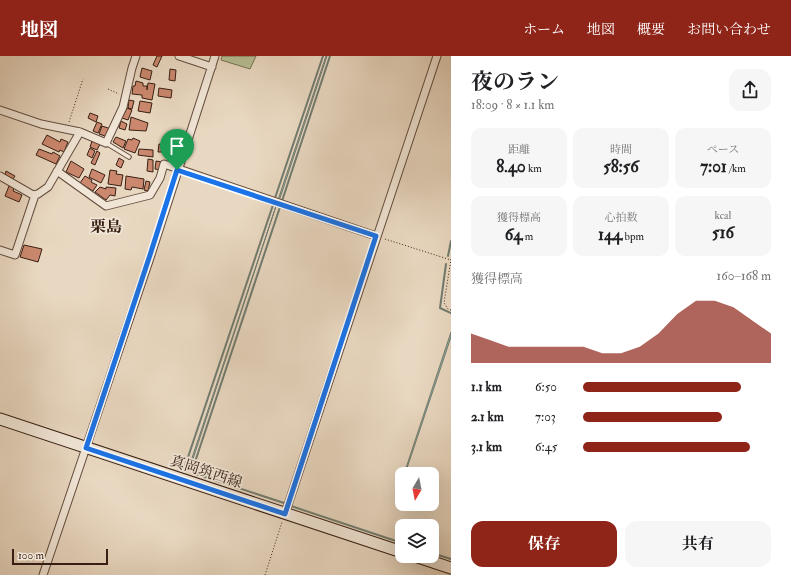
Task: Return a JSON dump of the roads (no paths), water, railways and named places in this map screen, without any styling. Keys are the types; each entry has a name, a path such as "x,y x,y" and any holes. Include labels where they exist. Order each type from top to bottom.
{"main road":[{"name":"真岡筑西線","path":"0,419 395,550"},
{"path":"436,563 451,568"}],"street":[{"path":"0,110 41,124 80,132 106,143 123,107 136,56"},
{"path":"179,56 212,67"},
{"path":"43,575 215,56"},
{"path":"285,514 437,56"},
{"path":"0,250 15,255 35,195 48,187 80,132"},
{"path":"57,171 106,206 150,195 160,178 164,164 177,170 376,236"},
{"path":"0,176 35,195"}],"lane":[{"path":"106,143 129,157"}],"water":[{"path":"327,56 279,201 278,200"},
{"path":"276,206 189,471 188,470"},
{"path":"451,332 451,337 406,467"}],"waterway":[{"path":"275,198 323,56"},
{"path":"282,201 330,56"},
{"path":"184,469 273,205"},
{"path":"280,207 192,471 193,473 284,503"},
{"path":"448,256 451,241"},
{"path":"446,264 440,308 451,313"},
{"path":"291,506 395,541"},
{"path":"439,555 451,559"}],"district":[{"name":"栗島","path":"106,227"}]}
